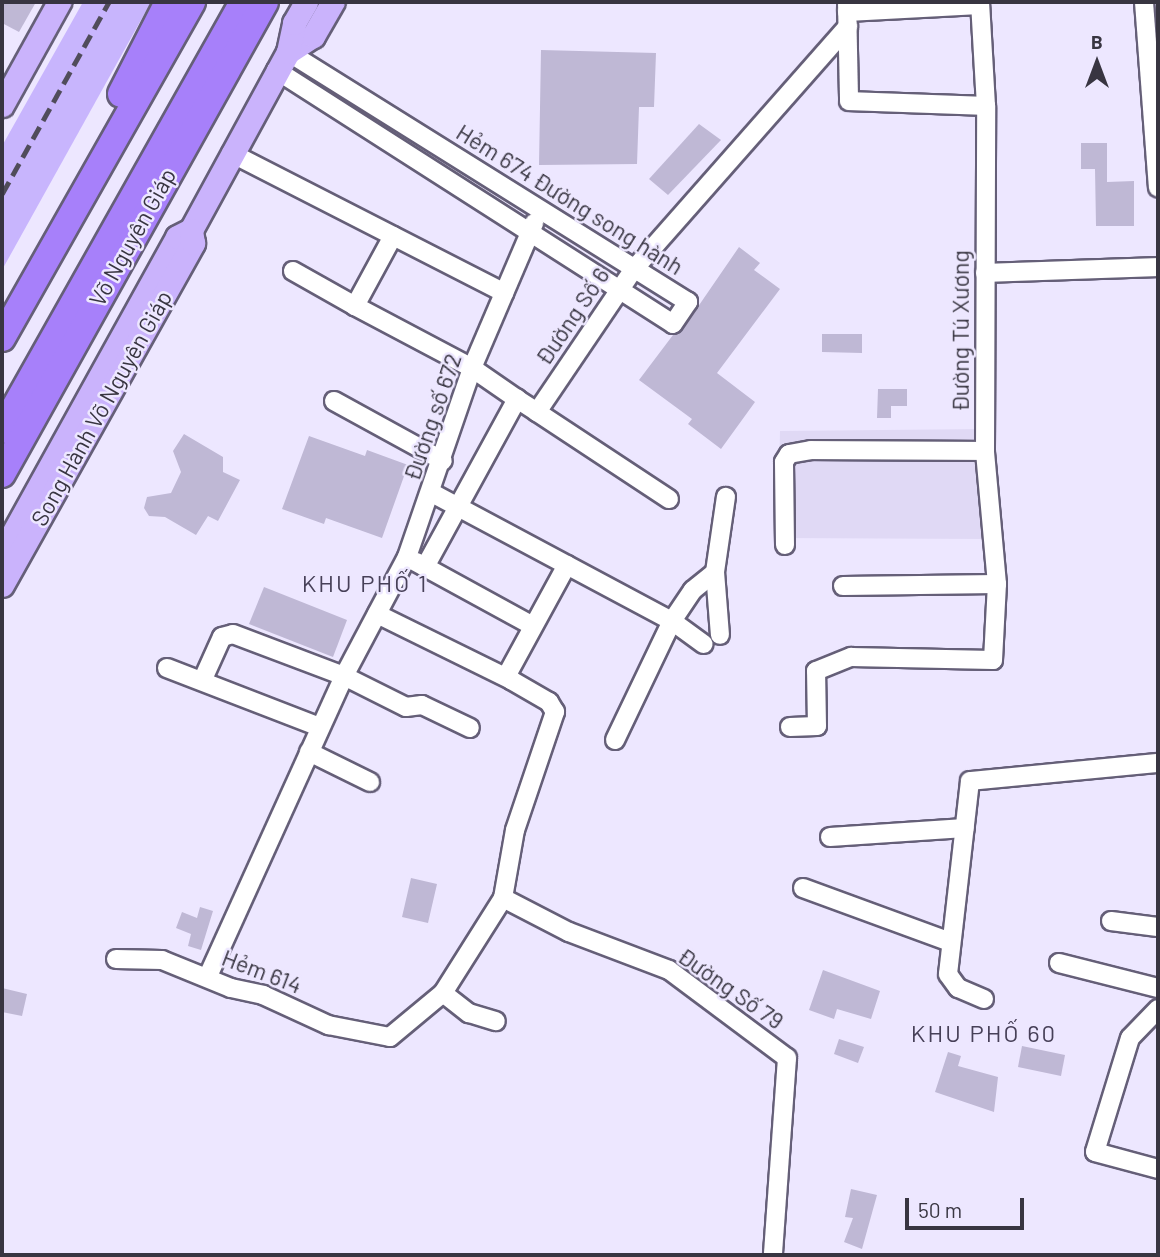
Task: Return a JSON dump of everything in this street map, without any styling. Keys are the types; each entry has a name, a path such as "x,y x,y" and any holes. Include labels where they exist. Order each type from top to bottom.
{"highway":[{"path":"2,306 118,99 168,2"},
{"path":"2,338 192,2"},
{"name":"Võ Nguyên Giáp","path":"2,430 243,2"},
{"name":"Võ Nguyên Giáp","path":"2,474 265,2"},
{"path":"118,99 149,79"}],"main road":[{"path":"2,105 59,2"},
{"name":"Song Hành Võ Nguyên Giáp","path":"2,553 177,237 191,230 282,61 294,23 306,2"},
{"name":"Song Hành Võ Nguyên Giáp","path":"282,61 313,36 333,2"},
{"name":"Song Hành Võ Nguyên Giáp","path":"2,585 194,243 191,230"}],"street":[{"path":"1144,2 1158,187"},
{"path":"980,3 847,13 849,101 986,106"},
{"name":"Đường Tú Xương","path":"790,727 817,726 816,671 851,657 993,660 997,584 985,451 986,106 980,3"},
{"name":"Đường Số 6","path":"537,412 634,270 847,13"},
{"name":"Hẻm 674 Đường song hành","path":"282,61 539,210 688,302 673,324 530,233 282,61"},
{"path":"231,153 504,293"},
{"name":"Đường số 672","path":"208,976 344,676 407,557 432,494 472,369 539,210"},
{"path":"355,306 393,236"},
{"path":"985,273 1072,273 1158,267"},
{"path":"293,271 472,369 669,499"},
{"path":"425,567 461,508 517,400"},
{"path":"334,401 443,461"},
{"path":"785,545 785,462 789,454 811,450 985,451"},
{"path":"432,494 671,621 704,644"},
{"path":"720,635 715,572 726,497"},
{"path":"407,557 531,625"},
{"path":"511,680 508,673 531,625 567,565"},
{"path":"615,740 671,621 693,590 715,572"},
{"path":"843,586 997,584"},
{"path":"377,614 511,680 549,702 555,712 515,830 503,898 443,993 469,1013 496,1021"},
{"path":"203,679 227,634 344,676 405,707 422,705 470,728"},
{"path":"167,667 320,727"},
{"path":"309,752 370,782"},
{"path":"984,999 958,988 948,974 948,941 970,782 1158,763"},
{"path":"830,837 965,828"},
{"path":"803,888 948,941"},
{"name":"Đường Số 79","path":"503,898 569,932 669,970 787,1058 773,1255"},
{"path":"1111,921 1158,927"},
{"name":"Hẻm 614","path":"116,959 162,960 328,1025 390,1037 443,993"},
{"path":"1059,963 1158,988"},
{"path":"1158,1009 1130,1038 1095,1152 1158,1170"}],"shaded area":[{"path":"83,2 151,2 2,270 2,146"},
{"path":"984,429 987,539 778,538 780,431"}],"building":[{"path":"2,2 36,2 19,32 2,23"},
{"path":"541,50 656,53 654,107 639,107 637,164 539,165"},
{"path":"699,124 721,140 668,195 649,179"},
{"path":"1081,143 1107,143 1107,182 1134,181 1134,226 1096,226 1095,169 1081,169"},
{"path":"739,247 760,263 754,270 780,289 717,373 755,402 721,449 688,424 692,419 639,380 673,335 682,330"},
{"path":"822,334 862,334 862,353 822,352"},
{"path":"878,389 907,389 907,406 891,406 891,418 877,418"},
{"path":"184,434 223,457 223,472 240,480 218,521 208,516 196,535 165,517 149,516 144,508 147,497 171,493 181,472 173,451"},
{"path":"309,436 365,456 367,450 408,465 382,538 326,518 324,524 282,509"},
{"path":"264,587 347,620 333,657 249,624"},
{"path":"411,878 437,884 428,923 402,917"},
{"path":"200,907 213,911 201,950 188,946 191,934 176,928 182,912 197,918"},
{"path":"823,970 880,991 871,1019 837,1009 834,1019 809,1010"},
{"path":"2,988 27,994 22,1016 2,1012"},
{"path":"839,1039 864,1047 858,1063 834,1054"},
{"path":"1022,1046 1065,1055 1061,1076 1018,1067"},
{"path":"948,1052 961,1056 958,1066 998,1077 994,1112 935,1092"},
{"path":"851,1189 877,1195 862,1249 844,1242 853,1218 845,1217"}],"railway":[{"path":"2,194 109,2"}],"district":[{"name":"KHU PHỐ 1","path":"365,583"},
{"name":"KHU PHỐ 60","path":"984,1033"}]}
